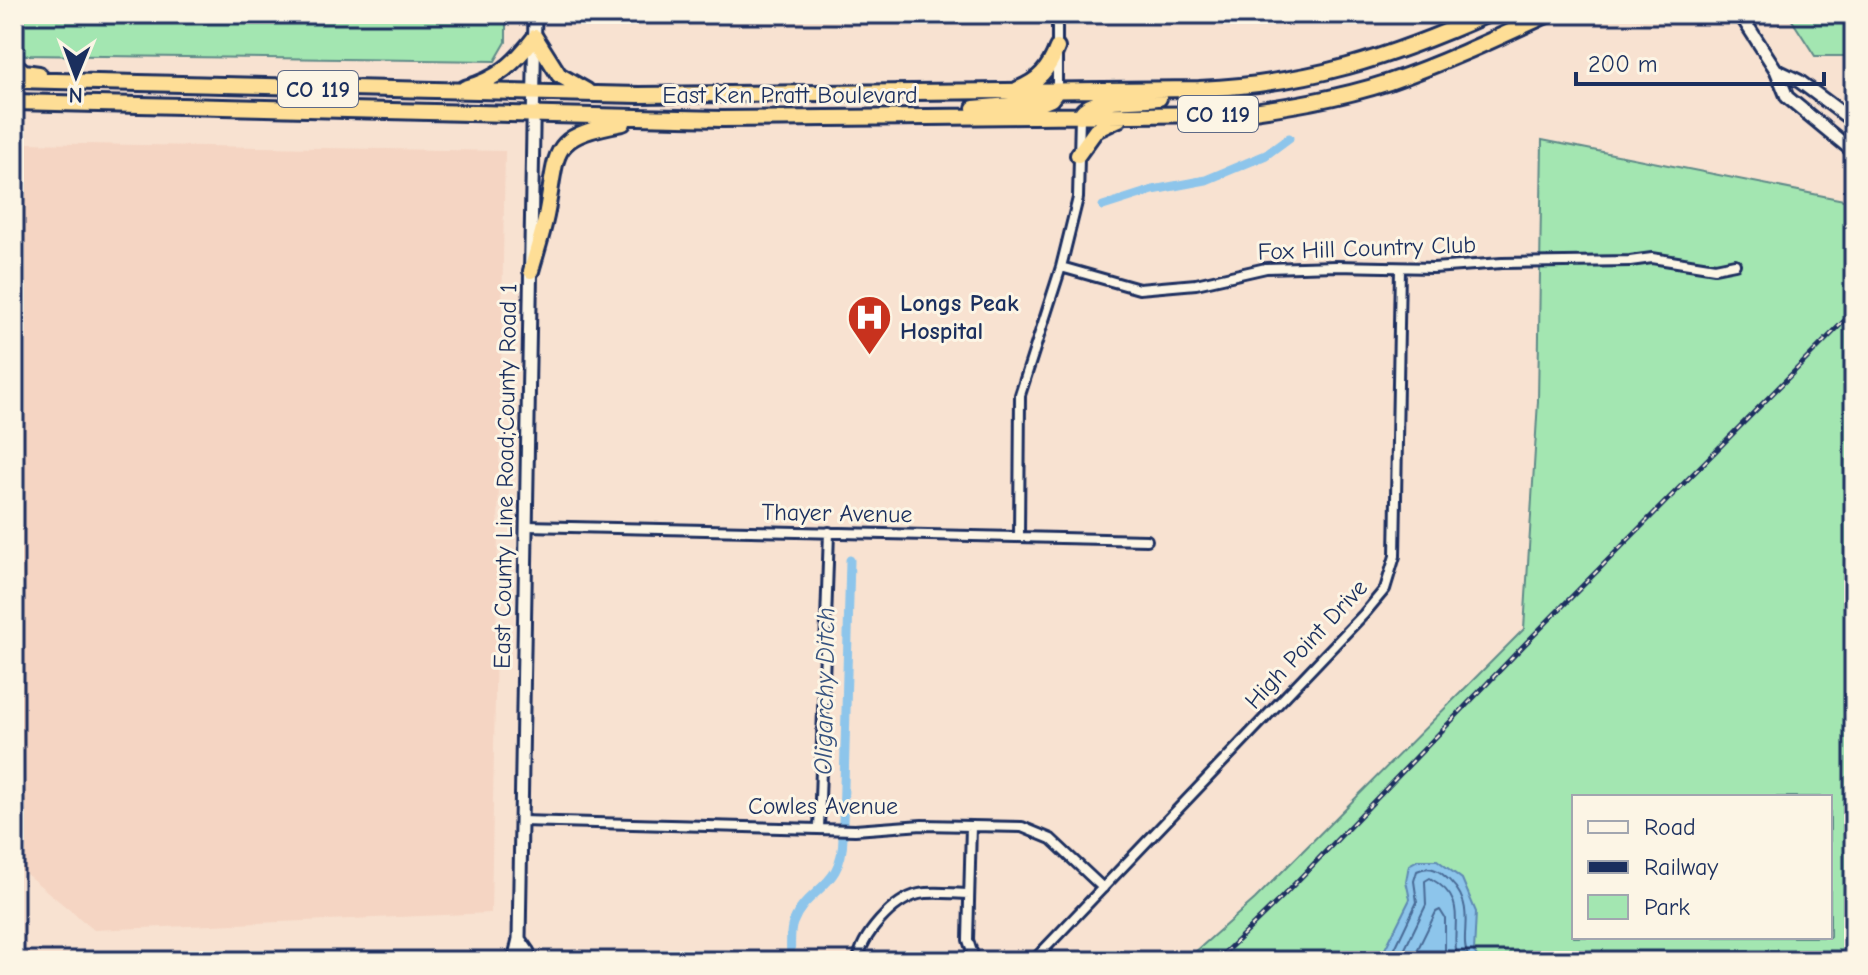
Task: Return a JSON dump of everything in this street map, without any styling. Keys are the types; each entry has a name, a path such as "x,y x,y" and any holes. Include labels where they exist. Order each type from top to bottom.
{"highway":[{"name":"East Ken Pratt Boulevard","path":"14,80 592,94 1186,90 1272,83 1358,65 1408,49 1488,14"},
{"name":"East Ken Pratt Boulevard","path":"14,102 533,116 1231,114 1288,107 1337,96 1433,65 1549,14"},
{"path":"449,92 491,80 505,71 535,37 559,75 592,94"},
{"path":"1012,91 1040,78 1051,64 1057,48"},
{"path":"14,65 24,72 103,82"},
{"path":"1080,116 1086,106 1097,103 1155,99 1186,90"},
{"path":"962,116 967,109 1044,102 1057,91"},
{"path":"1078,155 1096,130 1128,116"},
{"path":"531,271 546,216 554,160 564,145 575,135 595,128 656,117"}],"main road":[{"name":"East County Line Road;County Road 1","path":"519,939 535,14"},
{"path":"1740,14 1776,70 1787,97 1854,152"},
{"path":"1776,70 1799,81 1854,122"},
{"path":"514,961 519,939"},
{"path":"519,939 528,952 528,961"}],"street":[{"path":"1057,14 1057,91"},
{"path":"1019,537 1020,395 1061,267 1078,198 1080,116"},
{"name":"Fox Hill Country Club","path":"1061,267 1139,289 1196,284 1266,268 1400,268 1652,258 1715,268 1735,264"},
{"name":"High Point Drive","path":"1033,961 1385,589 1395,556 1400,268"},
{"name":"Thayer Avenue","path":"526,526 1147,540"},
{"path":"819,829 829,532"},
{"name":"Cowles Avenue","path":"521,821 855,830 922,825 1022,827 1051,839 1103,888"},
{"path":"971,826 968,940 975,961"},
{"path":"858,961 865,936 908,897 969,894"}],"shaded area":[{"path":"21,143 505,151 491,913 94,930 14,864 14,586 23,265"}],"green space":[{"path":"24,14 506,14 506,42 495,61 23,55"},
{"path":"1788,14 1854,14 1854,56 1815,56"},
{"path":"1542,140 1854,202 1854,961 1185,961 1255,899 1524,629 1538,401"}],"water":[{"path":"1418,860 1437,860 1462,879 1476,912 1474,952 1481,961 1381,961 1410,899 1406,881 1409,865"}],"waterway":[{"name":"Oligarchy Ditch","path":"1103,206 1153,190 1206,180 1266,155 1289,138"},
{"name":"Oligarchy Ditch","path":"843,823 850,560"},
{"name":"Oligarchy Ditch","path":"791,961 793,923 807,901 831,878 841,854 843,836"}],"railway":[{"path":"1216,961 1854,311"}],"place":[{"name":"Longs Peak Hospital","path":"869,356"}]}
